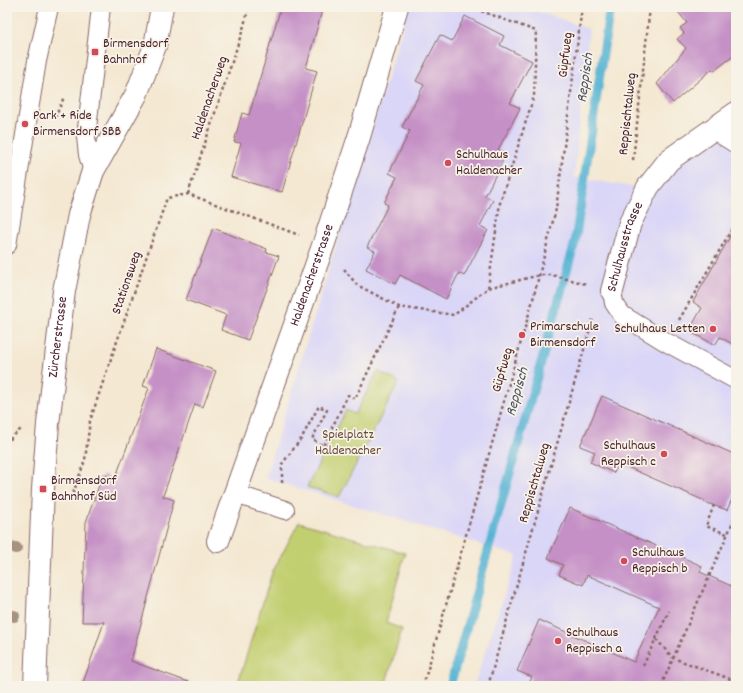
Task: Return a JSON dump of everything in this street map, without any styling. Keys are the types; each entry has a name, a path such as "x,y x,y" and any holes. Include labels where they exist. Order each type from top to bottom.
{"street":[{"name":"Zürcherstrasse","path":"35,686 43,496 48,424 64,291 79,215 93,171 136,95 155,46 162,7"},
{"name":"Haldenacherstrasse","path":"218,541 324,243 357,145 397,7"},
{"name":"Schulhausstrasse","path":"612,291 630,223 648,187 670,160 736,113"}],"lane":[{"path":"7,245 37,61 49,7"},
{"path":"93,171 88,155 86,137 101,7"},
{"path":"712,129 736,144"},
{"name":"Schulhausstrasse","path":"612,291 614,303 622,315 666,342 736,380"},
{"path":"235,494 280,509"}],"path":[{"name":"Haldenacherweg","path":"188,194 244,29 249,7"},
{"path":"470,7 536,31 534,96 500,202 488,288"},
{"name":"Güpfweg","path":"423,686 540,275 556,209 582,7"},
{"name":"Reppischtalweg","path":"632,168 650,7"},
{"path":"52,125 64,96"},
{"path":"188,194 303,236"},
{"name":"Stationsweg","path":"85,460 90,421 167,198 188,194"},
{"path":"666,342 736,222"},
{"path":"357,285 399,307 454,315 488,288 540,275 552,275 590,285"},
{"name":"Reppischtalweg","path":"488,686 594,311 612,291"},
{"path":"280,509 282,464 301,439 319,406 327,410 312,439 323,446 348,395 355,399 399,307"},
{"path":"7,445 19,429 24,429"},
{"path":"714,505 706,526 727,534"},
{"path":"661,686 736,515"},
{"path":"644,666 669,611"},
{"path":"656,639 674,658 736,681"}],"shaded area":[{"name":"Primarschule Birmensdorf","path":"409,7 525,7 589,29 574,177 655,191 676,167 736,125 736,686 474,686 517,556 265,478"}],"green space":[{"name":"Spielplatz Haldenacher","path":"378,371 399,382 339,497 307,487 346,410 355,414"},
{"path":"299,522 405,553 386,623 402,629 385,686 237,686 272,573"}],"building":[{"path":"281,7 323,7 306,68 317,71 282,192 231,177 241,143 234,142 242,113 249,115"},
{"path":"674,7 736,7 736,54 714,71 712,69 673,103 657,84 686,48 677,39 684,33 680,28 687,23"},
{"name":"Schulhaus Haldenacher","path":"465,16 504,36 500,45 532,61 510,103 520,108 498,150 506,154 485,196 493,200 480,226 488,230 464,276 459,273 446,299 400,275 395,284 366,269 375,251 367,247 388,205 384,203 397,177 389,173 410,131 402,127 424,85 416,81 440,35 452,41"},
{"path":"736,226 736,346 720,337 715,345 689,331 702,308 693,302"},
{"path":"213,228 267,249 266,252 279,256 248,340 221,330 226,315 186,300"},
{"path":"156,349 216,371 203,407 195,404 163,496 174,500 131,661 191,683 190,686 82,686 104,622 82,622 86,522 103,474 115,479 149,388 143,386"},
{"name":"Schulhaus Reppisch c","path":"602,396 736,455 736,490 727,510 704,502 705,501 618,463 614,473 590,462 595,452 580,446"},
{"path":"570,508 702,566 700,572 736,588 736,686 528,686 532,677 517,671 539,620 634,662 659,607 587,575 583,585 559,575 563,565 548,558"}],"waterway":[{"name":"Reppisch","path":"450,686 575,242 610,7"}],"railway":[{"path":"7,17 10,7"}],"place":[{"name":"Birmensdorf Bahnhof","path":"95,52"},
{"name":"Park + Ride Birmensdorf SBB","path":"25,124"},
{"name":"Schulhaus Haldenacher","path":"448,163"},
{"name":"Schulhaus Letten","path":"713,329"},
{"name":"Primarschule Birmensdorf","path":"522,335"},
{"name":"Schulhaus Reppisch c","path":"664,454"},
{"name":"Birmensdorf Bahnhof Süd","path":"43,489"},
{"name":"Schulhaus Reppisch b","path":"624,561"},
{"name":"Schulhaus Reppisch a","path":"558,641"}]}
